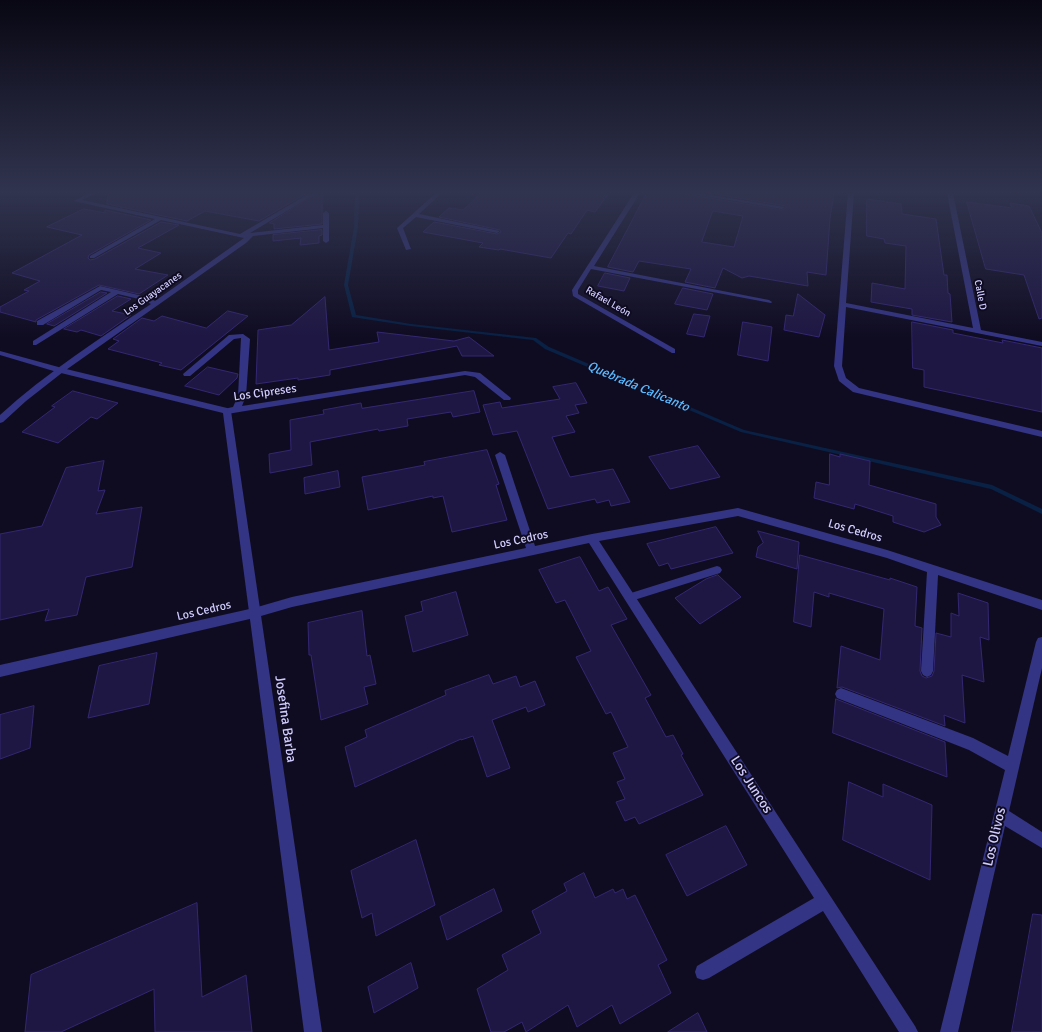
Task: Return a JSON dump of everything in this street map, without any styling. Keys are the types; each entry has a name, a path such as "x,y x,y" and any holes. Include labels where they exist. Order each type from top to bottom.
{"street":[{"path":"92,257 120,241"},
{"name":"Los Guayacanes","path":"0,420 23,399 60,370 245,241"},
{"path":"404,241 408,249"},
{"name":"Rafael León","path":"606,241 575,290 576,295 672,351"},
{"path":"848,241 838,366 842,380 856,390 1042,434"},
{"name":"Calle D","path":"959,241 977,330"},
{"path":"590,267 769,302"},
{"path":"40,323 98,289 104,288 145,298 156,304"},
{"path":"36,343 118,291"},
{"path":"844,305 1042,344"},
{"path":"187,374 232,337 243,336 246,339 242,396 232,410"},
{"name":"Los Cipreses","path":"0,353 60,370 232,410 465,373 477,375 507,398"},
{"name":"Josefina Barba","path":"232,410 254,613 313,1032"},
{"path":"500,455 532,551"},
{"name":"Los Cedros","path":"0,671 254,613 292,602 592,538 741,512 887,554 1042,605"},
{"name":"Los Juncos","path":"592,538 909,1032"},
{"path":"928,671 933,569"},
{"name":"Los Olivos","path":"949,1032 1042,642"},
{"path":"840,694 973,745 1012,766"},
{"path":"1000,814 1042,841"},
{"path":"703,972 825,901"}],"lane":[{"path":"631,597 718,570"}],"building":[{"path":"71,241 114,241 89,255 88,258 90,260 95,259 127,241 150,241 138,248 161,253 135,269 168,275 139,294 99,285 36,320 36,322 0,312 0,307 29,291 24,290 40,281 12,273"},
{"path":"301,241 319,241 319,243 300,245"},
{"path":"473,241 562,241 551,258 479,247 483,243"},
{"path":"622,241 702,241 734,247 736,241 828,241 826,275 807,272 808,286 749,276 742,278 723,268 715,288 685,282 691,269 639,261 633,272 608,267"},
{"path":"885,241 939,241 944,275 947,275 952,322 912,315 912,309 871,302 872,283 905,289 906,246 885,243"},
{"path":"978,241 1042,241 1042,318 1039,319 1024,275 986,269"},
{"path":"605,273 630,278 624,291 598,286"},
{"path":"683,288 713,294 707,310 675,304"},
{"path":"101,292 107,293 54,326 47,324"},
{"path":"798,294 825,315 819,337 784,330 786,315 793,316"},
{"path":"118,296 131,299 112,311 131,315 101,336 81,330 77,332 64,329"},
{"path":"325,297 329,350 379,342 377,332 454,341 469,337 494,356 462,356 457,346 330,370 330,375 256,384 258,330 291,325"},
{"path":"228,311 248,316 181,370 159,365 162,363 108,349 119,341 113,339 142,318 154,321 162,316 206,328"},
{"path":"694,314 710,316 704,337 687,334"},
{"path":"743,322 772,327 768,361 738,355"},
{"path":"912,322 953,330 953,333 1003,343 1002,340 1042,348 1042,412 924,387 924,370 913,368"},
{"path":"208,367 238,374 237,378 219,395 185,386"},
{"path":"576,383 587,403 575,405 579,413 566,416 575,432 552,437 563,462 570,477 613,469 630,502 611,506 609,500 597,503 595,499 548,509 517,431 493,435 483,405 500,402 502,408 560,399 553,387"},
{"path":"73,391 118,403 97,419 91,417 58,443 22,432 55,407 52,406"},
{"path":"474,391 480,412 453,417 451,412 407,419 408,426 379,431 378,429 310,442 312,465 270,473 269,454 291,450 290,420 324,414 323,410 361,403 362,408"},
{"path":"698,446 720,477 670,489 649,457"},
{"path":"487,450 499,484 496,485 507,520 452,532 443,496 433,498 433,496 368,510 362,477 425,465 424,462"},
{"path":"830,454 840,457 840,454 870,461 869,485 936,504 936,517 941,525 924,532 893,522 893,516 855,504 854,509 814,498 816,482 829,485"},
{"path":"104,461 98,491 105,490 96,514 142,507 132,567 86,577 77,615 45,621 49,609 0,620 0,534 42,526 66,468"},
{"path":"338,471 340,487 305,494 304,478"},
{"path":"716,527 733,553 671,569 668,563 659,566 647,544"},
{"path":"758,531 799,542 797,569 756,557 758,547 763,543"},
{"path":"800,555 890,580 890,578 917,587 915,626 922,628 920,671 922,676 926,678 932,676 934,671 936,633 951,637 951,613 959,616 958,593 988,603 989,640 980,637 984,682 962,675 965,723 944,715 945,726 842,687 837,688 841,646 880,660 884,609 829,593 829,597 814,592 811,627 794,622"},
{"path":"580,557 599,591 608,587 627,619 611,625 651,695 645,698 666,737 673,735 683,754 681,755 703,795 639,824 635,817 625,821 616,802 625,799 617,782 625,779 613,753 628,747 611,712 606,714 576,657 591,651 565,600 556,603 539,570"},
{"path":"718,575 741,597 700,624 675,598 706,579"},
{"path":"456,592 468,635 413,652 405,616 423,611 421,602"},
{"path":"362,611 367,656 370,655 376,684 364,687 368,704 321,720 311,655 309,655 308,623"},
{"path":"157,653 149,704 88,718 99,666"},
{"path":"489,675 493,684 516,676 520,687 535,681 545,705 528,712 526,707 492,720 510,768 487,777 473,736 461,739 355,787 345,747 367,737 365,730 446,695 445,691"},
{"path":"836,699 945,742 947,777 833,733"},
{"path":"34,706 30,748 0,759 0,715"},
{"path":"849,782 883,797 883,784 932,805 930,880 843,840"},
{"path":"726,826 747,865 687,896 666,855"},
{"path":"416,840 435,905 376,936 372,913 362,918 351,871"},
{"path":"584,873 595,898 613,889 615,893 623,889 627,899 635,895 667,960 658,965 671,993 620,1024 612,1005 577,1027 568,1005 526,1032 522,1022 504,1032 491,1032 477,989 508,970 502,955 541,933 532,911 567,891 564,884"},
{"path":"494,889 502,911 447,940 440,917"},
{"path":"197,903 202,997 246,975 252,1032 155,1032 154,989 61,1032 25,1032 31,975"},
{"path":"1033,914 1042,915 1042,1032 1012,1032"},
{"path":"411,963 418,988 374,1013 368,987"},
{"path":"698,1013 707,1032 668,1032"}],"waterway":[{"name":"Quebrada Calicanto","path":"354,241 346,285 354,316 411,325 534,339 547,348 743,431 992,487 1042,512"}]}
